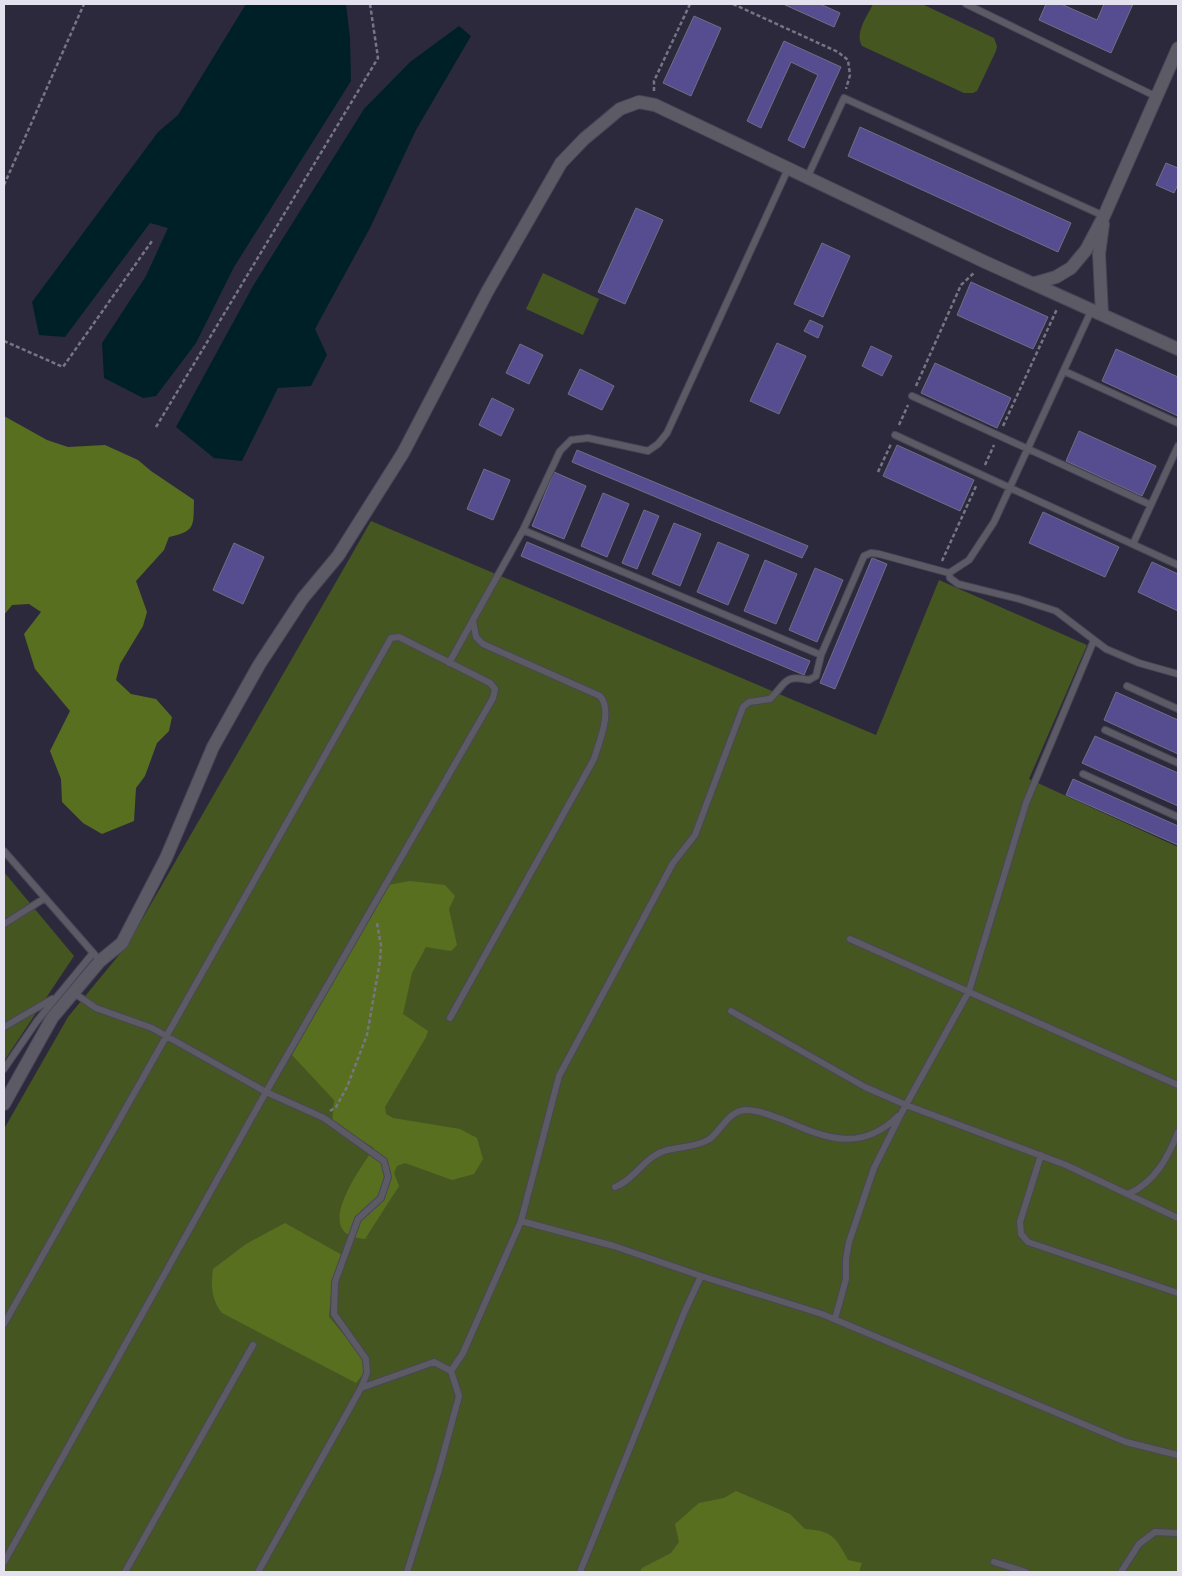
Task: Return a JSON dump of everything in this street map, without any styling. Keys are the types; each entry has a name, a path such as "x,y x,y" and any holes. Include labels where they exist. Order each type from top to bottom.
{"street":[{"path":"1035,283 1056,277 1071,268 1086,250 1104,216 1178,48"},
{"path":"4,1104 52,1018 74,993 96,957 122,943 166,858 214,748 259,665 303,598 338,556 403,453 486,292 561,163 584,139 620,109 639,102 655,104 985,262 1178,349"},
{"path":"1097,312 1099,254 1104,216"}],"lane":[{"path":"966,4 1157,97"},
{"path":"807,178 844,98 1104,216"},
{"path":"450,663 523,530 560,451 571,440 588,438 648,451 658,444 666,433 788,169"},
{"path":"407,1572 439,1470 459,1396 452,1371 463,1353 521,1221 559,1076 673,863 695,835 743,706 749,702 770,699 786,680 795,677 809,680 816,676 821,655 864,556 871,553 880,554 949,573 970,560 994,522 1064,370 1097,312"},
{"path":"1064,370 1178,423"},
{"path":"912,396 1151,505"},
{"path":"895,435 1178,564"},
{"path":"1133,544 1178,446"},
{"path":"523,530 821,655"},
{"path":"949,573 950,578 958,584 1019,599 1056,611 1106,649 1139,663 1178,674"},
{"path":"450,1018 594,759 606,712 605,701 600,696 483,644 476,637 473,620"},
{"path":"4,1324 391,638 399,637 490,683 495,689 493,698 266,1092 4,1562"},
{"path":"835,1319 846,1279 849,1242 874,1168 902,1112 969,992 1026,803 1094,640"},
{"path":"1127,686 1178,709"},
{"path":"1105,730 1178,763"},
{"path":"1083,774 1178,817"},
{"path":"4,851 96,957 57,996 4,1069"},
{"path":"4,924 45,898"},
{"path":"850,939 1178,1085"},
{"path":"74,993 96,1008 124,1016 166,1036 266,1092 316,1114 384,1160 388,1177 381,1198 358,1219 334,1282 334,1314 366,1359 367,1373 361,1388 258,1572"},
{"path":"4,1028 57,996"},
{"path":"731,1011 865,1087 906,1105 1041,1156 1178,1218"},
{"path":"615,1187 622,1184 654,1155 671,1149 690,1148 710,1139 726,1120 743,1110 761,1111 821,1136 844,1140 866,1137 887,1127 902,1112"},
{"path":"1128,1194 1141,1189 1156,1174 1172,1147 1178,1132"},
{"path":"1041,1156 1020,1222 1021,1234 1028,1242 1178,1293"},
{"path":"521,1221 614,1246 835,1319 1126,1442 1178,1455"},
{"path":"580,1572 680,1322 701,1276"},
{"path":"125,1572 253,1345"},
{"path":"361,1388 434,1362 452,1371"},
{"path":"1121,1572 1139,1544 1155,1532 1178,1533"},
{"path":"994,1562 1026,1572"}],"path":[{"path":"4,185 84,4"},
{"path":"156,427 378,58 370,4"},
{"path":"655,104 654,80 690,4"},
{"path":"733,4 848,60 850,75 844,98"},
{"path":"4,340 64,367 152,241"},
{"path":"878,472 960,285 985,262"},
{"path":"316,1114 330,1112 336,1107 347,1087 367,1035 380,961 381,946 377,923"}],"green space":[{"path":"873,4 922,4 994,38 997,46 996,51 977,91 964,93 862,46 860,41 861,30"},
{"path":"543,273 599,299 583,335 526,309"},
{"path":"4,416 47,440 68,447 105,445 138,460 194,500 192,526 185,532 169,537 164,550 136,581 147,612 143,626 120,664 116,680 131,694 156,699 172,717 169,731 157,743 145,776 136,788 134,821 102,834 83,823 62,802 61,779 50,751 70,711 35,669 24,634 41,612 29,604 12,605 4,615"},
{"path":"371,521 876,735 939,580 1087,645 1029,779 1178,847 1178,1572 4,1572 4,1129 68,1017 128,944"},
{"path":"4,872 74,956 4,1061"},
{"path":"410,881 445,885 455,896 449,909 457,945 451,951 426,947 412,973 403,1014 428,1031 385,1107 386,1114 393,1118 460,1129 477,1138 483,1159 474,1174 452,1180 405,1163 397,1166 394,1173 399,1186 365,1239 349,1235 342,1228 340,1217 347,1192 374,1148 332,1123 334,1100 292,1055 388,885"},
{"path":"285,1223 342,1255 332,1280 329,1317 362,1356 364,1373 356,1383 222,1313 218,1308 212,1286 213,1269 246,1244"},
{"path":"736,1491 790,1514 805,1529 821,1531 832,1536 840,1545 848,1560 862,1563 859,1572 640,1572 642,1568 671,1553 679,1542 675,1524 699,1503 724,1498"}],"water":[{"path":"246,4 346,4 350,38 351,81 234,267 196,343 156,396 143,398 104,378 102,343 146,276 168,228 150,223 65,337 39,335 32,302 158,132 178,115"},
{"path":"459,26 471,36 416,130 370,228 315,329 327,355 311,386 278,388 242,461 214,458 176,427 253,286 364,109 410,62"}],"building":[{"path":"783,4 820,4 840,13 834,27"},
{"path":"1046,4 1061,4 1097,20 1104,4 1133,4 1111,53 1039,20"},
{"path":"694,16 721,28 691,96 663,83"},
{"path":"784,41 841,67 804,148 788,140 818,75 791,62 761,128 747,121"},
{"path":"860,127 1071,223 1058,252 848,156"},
{"path":"1166,163 1178,168 1178,184 1174,193 1156,185"},
{"path":"636,208 663,220 625,304 598,292"},
{"path":"822,243 850,256 823,317 794,304"},
{"path":"971,282 1048,317 1033,349 957,315"},
{"path":"810,320 823,326 818,338 804,331"},
{"path":"777,343 806,356 779,414 750,401"},
{"path":"520,344 543,355 529,384 506,373"},
{"path":"871,346 892,356 882,376 862,366"},
{"path":"1116,349 1178,377 1178,416 1102,381"},
{"path":"935,363 1011,398 997,428 921,393"},
{"path":"580,369 614,386 602,410 568,394"},
{"path":"492,398 514,409 501,436 479,425"},
{"path":"1079,431 1156,466 1142,496 1066,461"},
{"path":"897,445 974,480 960,511 883,476"},
{"path":"577,450 808,546 802,558 572,462"},
{"path":"484,469 510,480 493,520 467,509"},
{"path":"554,472 586,486 564,539 532,526"},
{"path":"603,493 629,504 607,557 581,546"},
{"path":"644,510 659,516 637,569 622,563"},
{"path":"1043,512 1119,547 1105,577 1029,543"},
{"path":"674,523 701,534 680,586 652,574"},
{"path":"527,542 810,661 804,675 521,556"},
{"path":"718,542 749,555 728,605 697,592"},
{"path":"234,543 264,557 243,604 213,590"},
{"path":"872,558 887,564 835,689 820,683"},
{"path":"765,560 797,574 776,624 744,611"},
{"path":"1152,562 1178,574 1178,611 1138,592"},
{"path":"815,568 843,580 817,642 789,630"},
{"path":"1116,692 1178,720 1178,754 1104,720"},
{"path":"1095,736 1178,773 1178,806 1082,763"},
{"path":"1073,779 1178,826 1178,845 1066,795"}]}
